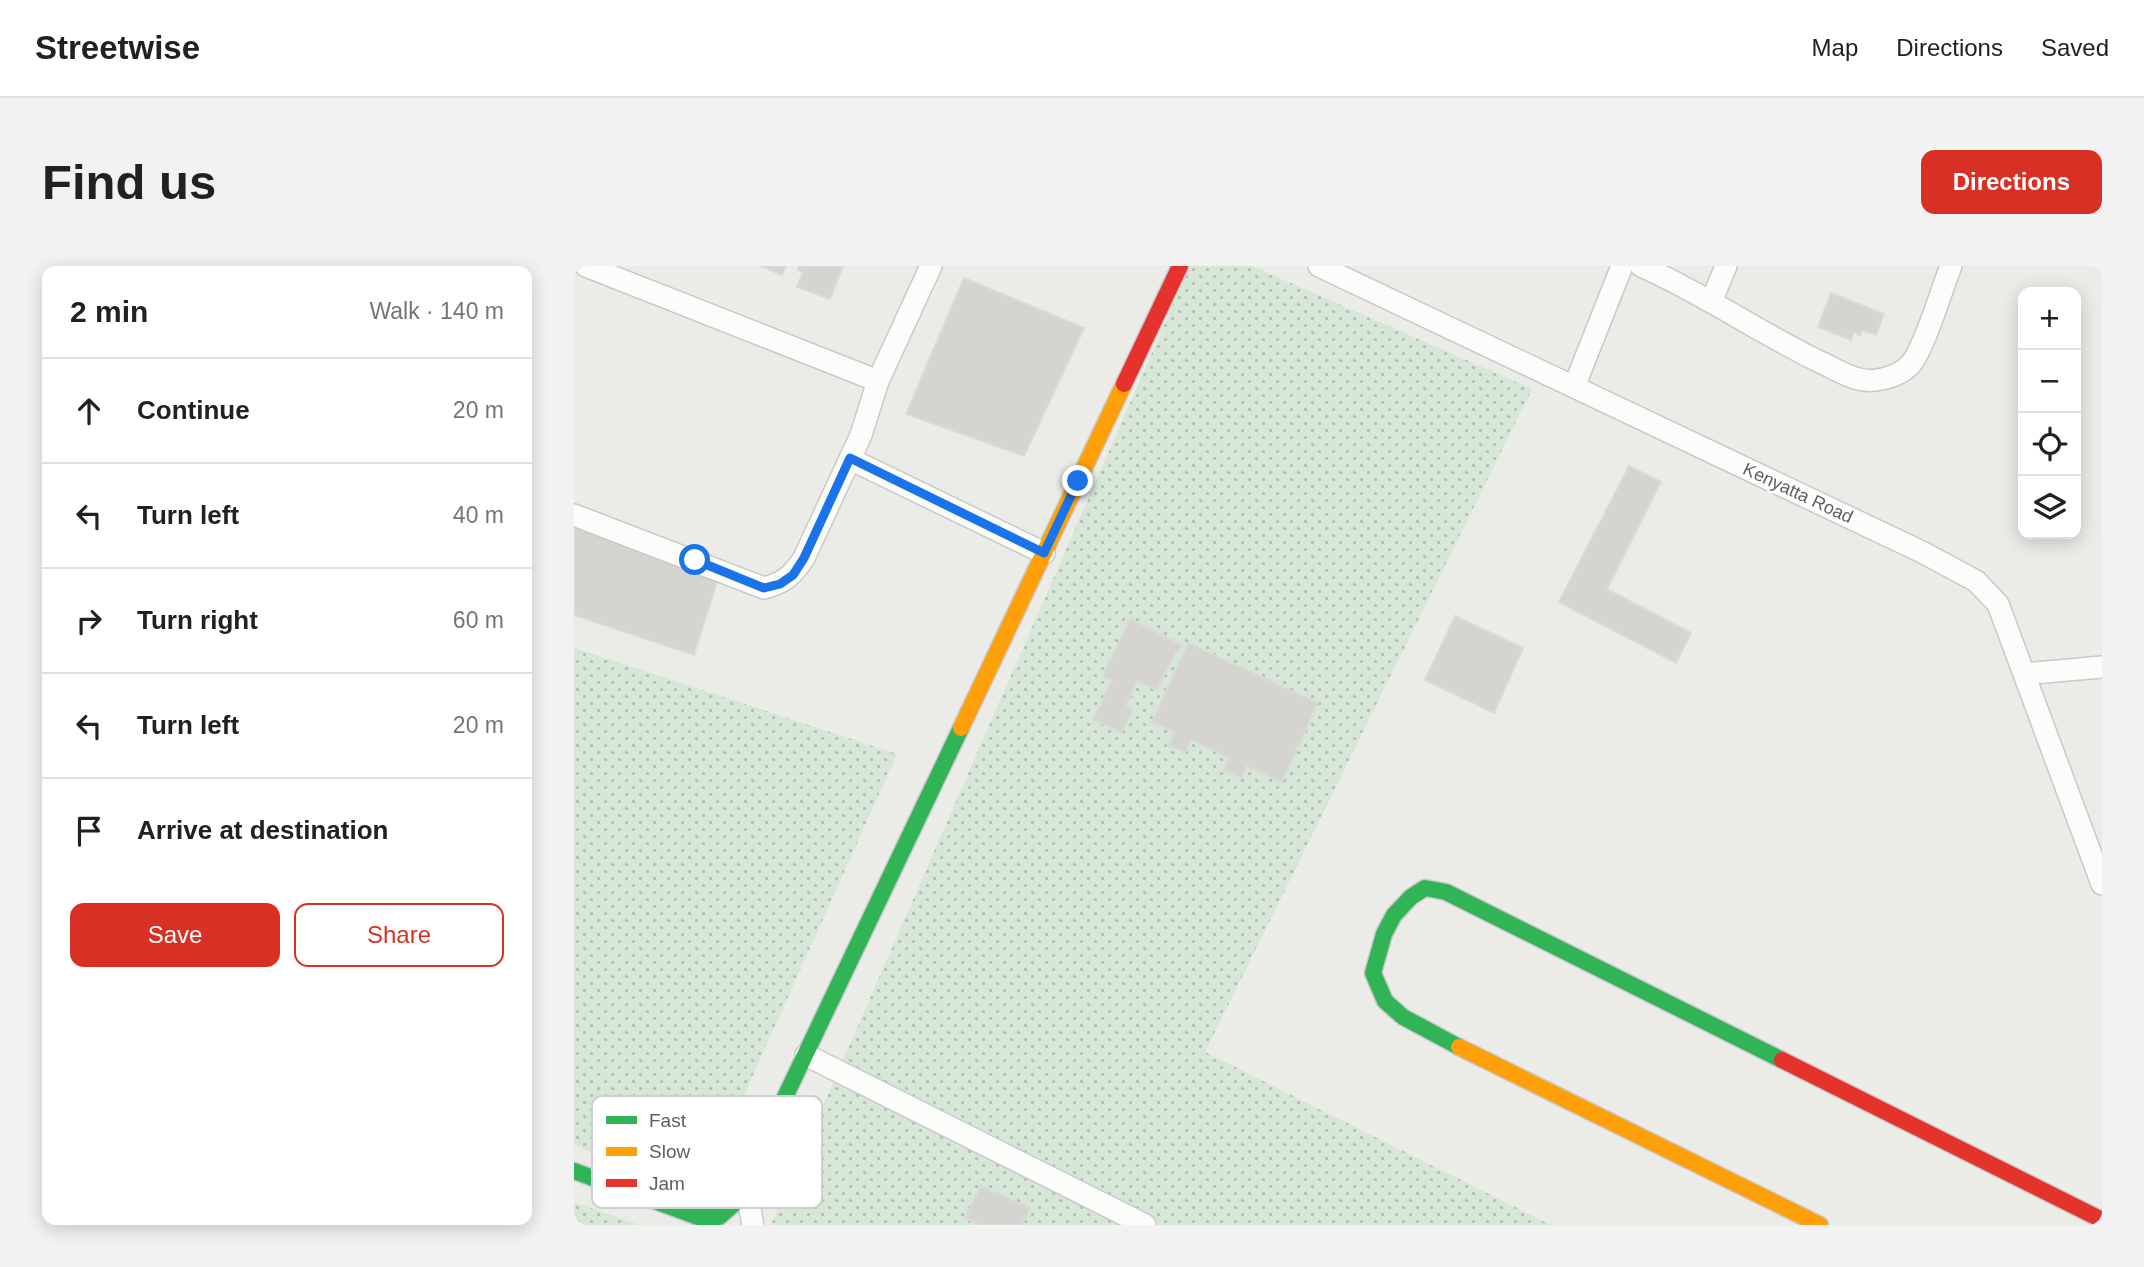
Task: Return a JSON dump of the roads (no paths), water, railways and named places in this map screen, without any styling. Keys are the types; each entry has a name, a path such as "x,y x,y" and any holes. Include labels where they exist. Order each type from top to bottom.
{"street":[{"path":"586,266 878,381"},
{"path":"574,515 764,588 780,584 793,575 804,558 861,435 878,381 931,266"},
{"path":"787,1096 1180,266"},
{"name":"Kenyatta Road","path":"1320,266 1922,552 1976,581 1998,604 2102,883"},
{"path":"1574,387 1622,266"},
{"path":"1641,266 1678,282 1779,342 1857,379 1881,380 1910,365 1919,351 1951,266"},
{"path":"1711,302 1726,266"},
{"path":"850,458 1044,553"},
{"path":"2024,674 2102,667"},
{"path":"1820,1225 1448,1042 1403,1017 1385,1001 1373,973 1390,917 1403,902 1425,888 1446,892 2102,1220"},
{"path":"806,1055 1145,1225"},
{"path":"574,1171 592,1178"},
{"path":"674,1208 698,1217 719,1217 729,1208"}]}
